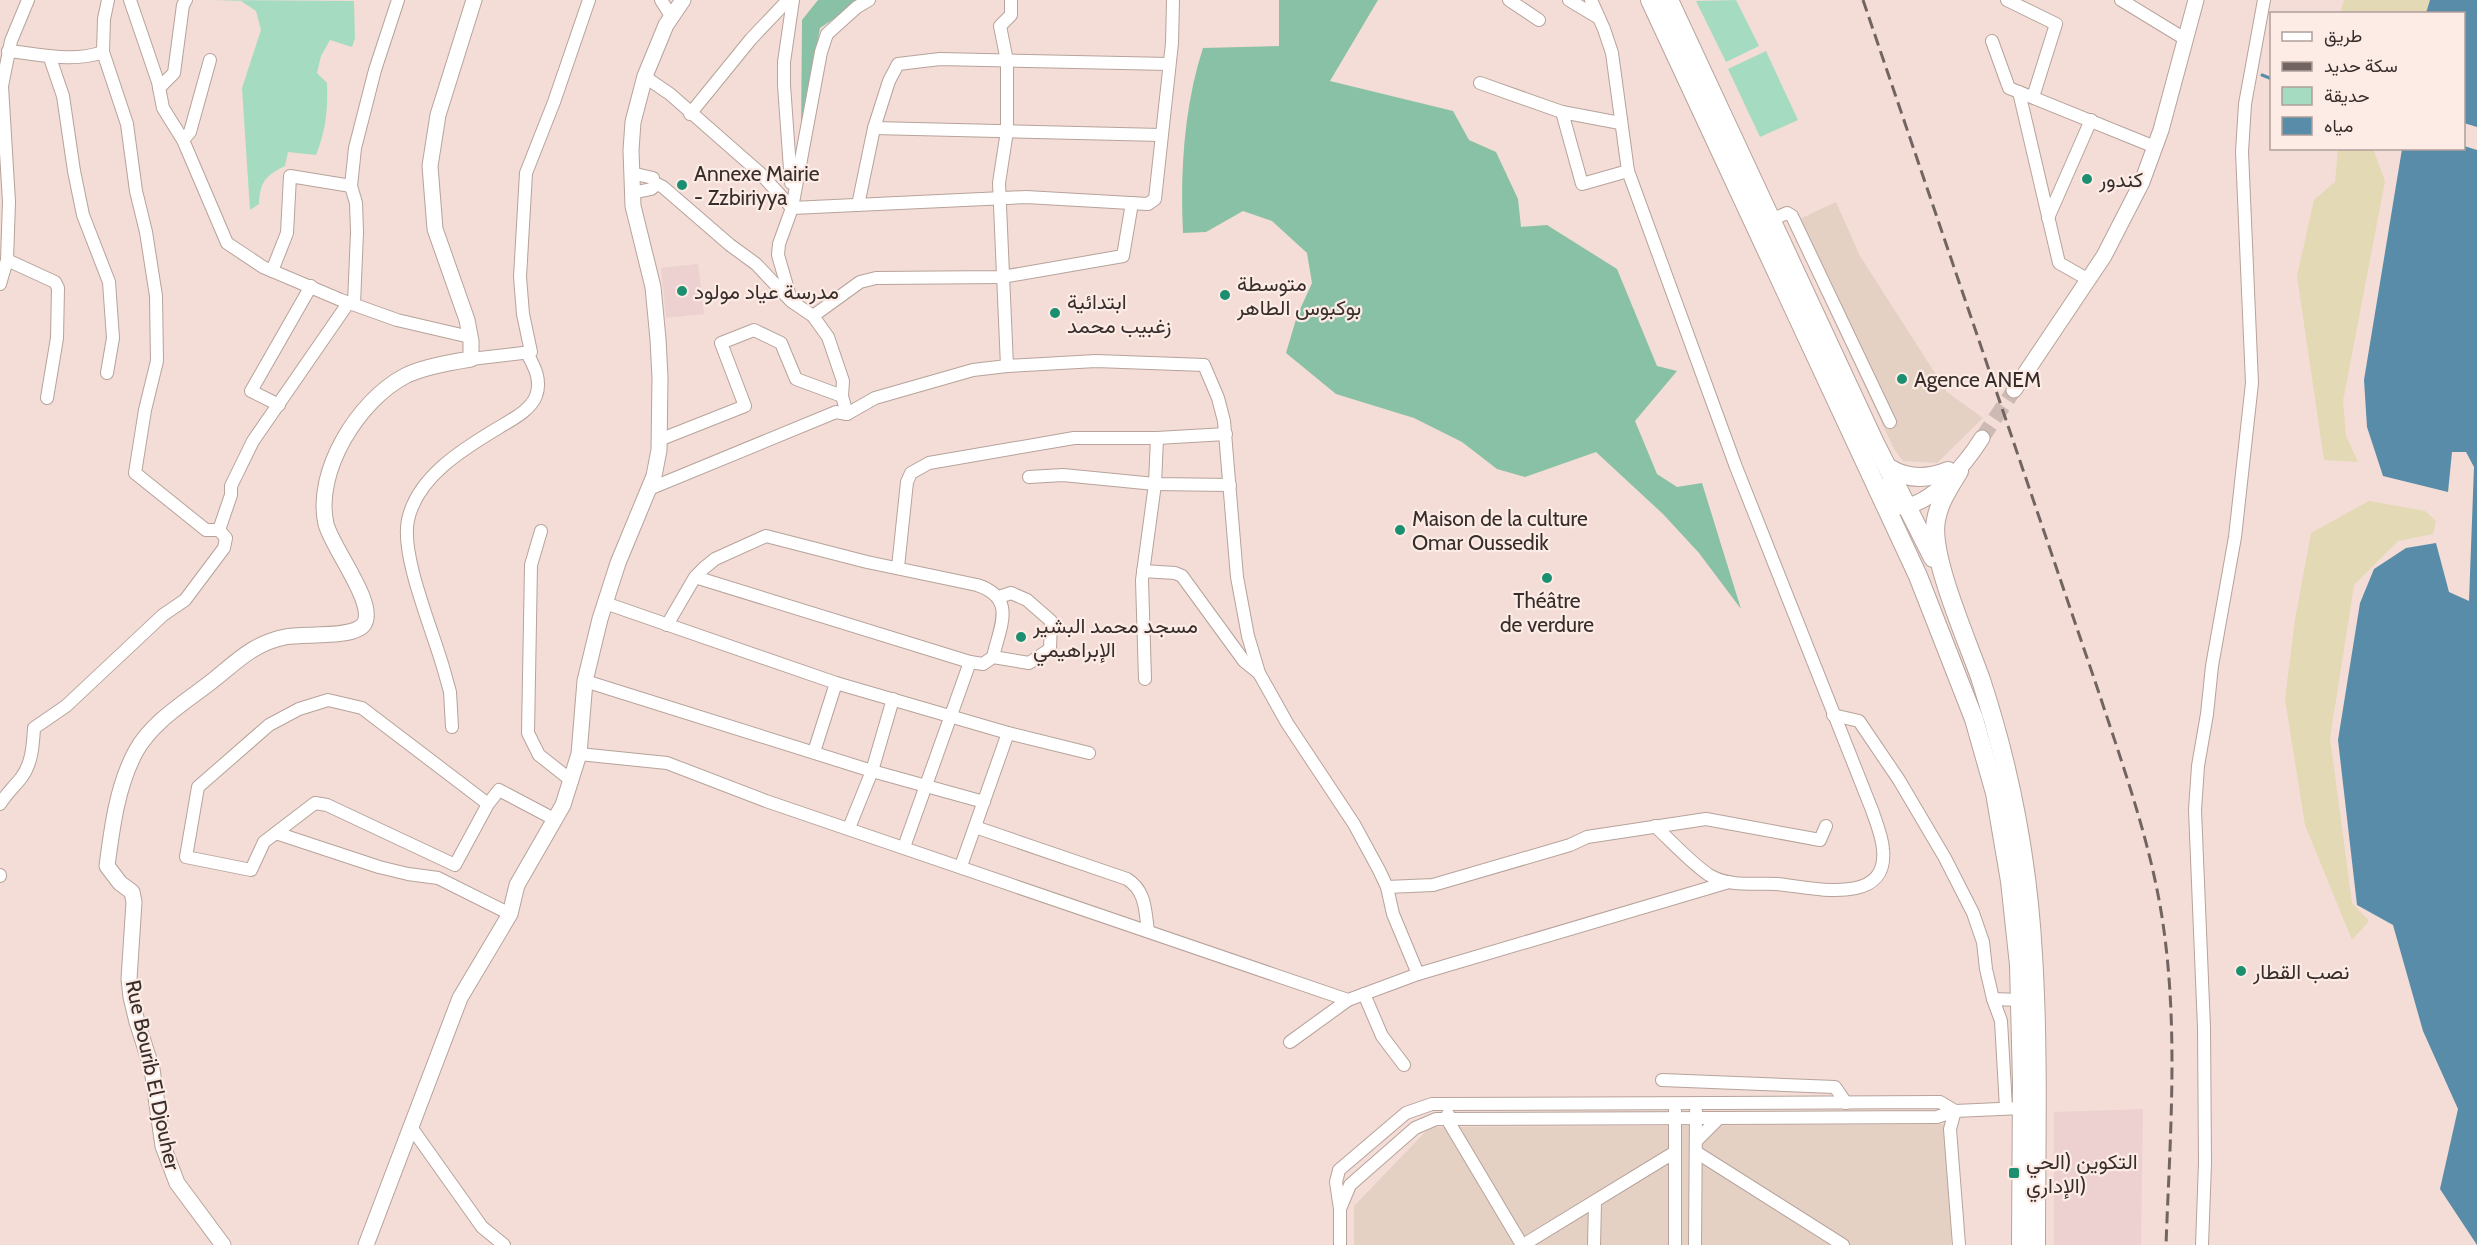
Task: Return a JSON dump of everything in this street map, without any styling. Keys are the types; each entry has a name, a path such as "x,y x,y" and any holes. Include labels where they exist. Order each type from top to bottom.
{"highway":[{"path":"1650,0 1830,387 1950,594"},
{"path":"1669,0 1889,468 1941,630 1974,719 1995,793 2010,881 2019,965 2020,1000 2014,1108 2021,1245"},
{"path":"1889,468 1906,476 1918,477 1954,471"},
{"path":"1954,471 1940,504 1935,529 1950,594 1981,681 2000,752 2016,819 2026,887 2033,955 2036,1245"}],"main road":[{"path":"471,359 467,320 435,229 430,166 438,116 474,0"},
{"path":"366,1245 460,998 510,914 517,885 563,805 572,782 579,754 585,681 605,603 618,563 649,489 655,467 659,440 660,378 653,287 639,236 632,193 633,122 645,77 670,16 683,0"},
{"path":"2014,390 2089,280 2120,228 2142,182 2155,147 2196,0"},
{"name":"Rue Bourib El Djouher","path":"223,1245 182,1191 163,1146 152,1069 131,997 129,979 134,902 132,892 120,883 107,866 114,816 132,760 144,740 171,713 244,653 273,640 305,634 340,634 354,631 363,625 367,612 365,604 326,524 325,499 330,469 355,423 387,388 413,372 471,359"},
{"path":"1902,509 1954,471"}],"street":[{"path":"0,284 7,260 9,202 2,103 3,77 8,51 28,0"},
{"path":"0,804 7,792 22,777 32,754 34,728 66,706 163,615 184,600 224,548 226,538 219,530 206,530 135,473 145,410 158,361 156,296 146,232 136,191 127,123 103,52 104,19 108,0"},
{"path":"130,0 159,88 163,108 183,140 227,243 273,271 351,303 398,320 470,337"},
{"path":"159,88 174,74 183,5 186,0"},
{"path":"219,530 231,495 231,486 244,457 265,423 351,303 357,222 356,203 351,186 355,148 364,108 398,0"},
{"path":"471,359 531,352 523,314 520,277 526,173 554,102 589,0"},
{"path":"661,0 670,16"},
{"path":"690,114 752,39 788,0"},
{"path":"792,208 784,62 793,0"},
{"path":"791,301 778,255 781,238 792,208 821,52 826,34 857,7 869,0"},
{"path":"1007,366 999,183 1007,131 1007,61 1000,26 1011,15 1011,0"},
{"path":"792,208 999,197 1034,197 1143,205 1155,199 1173,0"},
{"path":"1509,0 1539,20"},
{"path":"1569,0 1599,18"},
{"path":"1591,0 1612,53 1628,171 1736,467 1872,810 1882,844 1883,862 1876,878 1863,886 1836,891 1729,882 1710,875 1654,826"},
{"path":"2007,0 2055,24 2032,97"},
{"path":"2121,0 2185,39"},
{"path":"2202,1245 2205,1163 2204,1028 2195,810 2198,766 2235,537 2252,382 2242,152 2245,104 2264,0"},
{"path":"1992,41 2009,88 2155,147"},
{"path":"8,51 50,58 66,56 86,58 103,52"},
{"path":"50,58 63,96 83,215 108,282 113,338 107,373"},
{"path":"858,205 874,128 889,81 898,64 940,59 1169,64"},
{"path":"183,140 192,126 210,60"},
{"path":"645,77 670,94 690,114 760,173 792,208"},
{"path":"1480,83 1562,112 1620,123"},
{"path":"2019,92 2059,263 2089,280"},
{"path":"1562,112 1581,184 1628,171"},
{"path":"2048,218 2091,120"},
{"path":"874,128 1161,135"},
{"path":"631,173 653,178"},
{"path":"273,271 287,233 290,176 351,186"},
{"path":"632,193 651,189 657,184 663,187 730,245 756,264 791,301 813,316 828,337 843,381 842,396 848,414"},
{"path":"813,316 860,282 876,278 1002,277 1123,256 1132,203"},
{"path":"1771,220 1787,213 1792,216 1890,422"},
{"path":"7,260 55,282 58,288 57,338 47,398"},
{"path":"279,405 251,391 311,286"},
{"path":"659,440 745,406 721,343 754,330 781,343 796,379 842,396"},
{"path":"452,727 450,692 407,546 408,520 415,500 428,481 468,447 522,412 534,399 538,381 527,353"},
{"path":"649,489 836,412 848,414 875,398 966,371 1007,366 1096,361 1204,365 1220,405 1226,434 1237,577 1248,636 1258,673 1293,732 1354,824 1387,887 1393,914 1418,974"},
{"path":"898,567 907,482 911,473 928,463 1074,438 1157,438 1226,434"},
{"path":"1145,679 1143,571 1155,484 1157,438"},
{"path":"1029,477 1064,475 1155,484 1230,485"},
{"path":"541,531 531,565 528,733 539,755 572,782"},
{"path":"667,625 694,577 715,559 766,536 867,562 977,585 1005,599 1027,600 1051,621 1050,649 1029,663 993,657"},
{"path":"1143,571 1175,573 1182,576 1244,661 1258,673"},
{"path":"694,577 970,662 983,664 993,657 1005,599"},
{"path":"605,603 836,683 1008,733 1089,753"},
{"path":"904,846 970,662"},
{"path":"585,681 872,771 984,802"},
{"path":"814,752 836,683"},
{"path":"849,828 872,771 892,699"},
{"path":"488,804 362,708 328,700 299,709 269,725 198,787 186,857 251,870 264,842 315,803 327,804 455,865 488,804 499,790 554,819"},
{"path":"1833,715 1859,721 1899,780 1941,851 1980,929 1993,999 2001,1021 2014,1082"},
{"path":"961,866 1008,733"},
{"path":"579,754 667,763 766,801 904,846 1348,1000"},
{"path":"1387,887 1434,885 1570,845 1587,837 1654,826 1706,819 1820,840 1826,826"},
{"path":"975,827 1127,879 1136,885 1143,895 1148,931"},
{"path":"276,833 379,867 438,878 510,914"},
{"path":"1290,1042 1348,1000 1418,974 1729,882"},
{"path":"1364,994 1382,1036 1404,1065"},
{"path":"1993,999 2020,1000"},
{"path":"1662,1080 1835,1087 1846,1102"},
{"path":"1716,1082 1716,1103"},
{"path":"1340,1245 1340,1209 1336,1182 1339,1170 1406,1113 1432,1104 1940,1102 1955,1111"},
{"path":"1675,1245 1676,1103"},
{"path":"1695,1245 1696,1103"},
{"path":"1448,1104 1447,1119 1523,1245 1595,1203 1675,1149 1696,1146 1843,1245"},
{"path":"1340,1209 1350,1185 1415,1128 1436,1119 1937,1117 1955,1111 2014,1108"},
{"path":"1955,1111 1950,1129 1959,1245"},
{"path":"1696,1146 1718,1119"},
{"path":"411,1127 482,1227 504,1245"},
{"path":"1594,1245 1595,1203"}],"shaded area":[{"path":"1836,202 1860,256 1947,392 1983,418 1937,463 1903,461 1894,449 1789,224"},
{"name":"مدرسة عياد مولود","path":"698,264 704,314 666,318 661,268"},
{"path":"2143,1109 2141,1245 2054,1245 2054,1112"},
{"path":"1950,1124 1951,1245 1354,1245 1354,1206 1430,1127"}],"green space":[{"path":"215,0 354,1 355,38 352,47 330,40 321,56 317,73 327,83 327,102 326,120 316,155 288,152 285,166 265,180 259,204 250,210 242,88 261,30 256,11 241,1"},
{"path":"818,0 862,0 820,28 801,136 802,20"},
{"path":"1279,0 1378,0 1330,81 1453,111 1469,140 1496,152 1518,199 1521,227 1547,225 1617,269 1657,366 1677,371 1635,421 1657,474 1677,487 1702,483 1741,609 1699,553 1663,514 1596,452 1525,477 1497,469 1462,442 1414,418 1336,394 1286,353 1297,316 1312,283 1307,253 1272,221 1243,211 1206,232 1183,233 1182,187 1185,140 1191,93 1203,48 1279,46"},
{"path":"1736,0 1759,46 1726,62 1696,1"},
{"path":"1766,51 1798,120 1760,137 1728,69"}],"sand":[{"path":"2344,0 2430,0 2426,12 2341,12"},
{"path":"2338,150 2373,150 2385,181 2343,401 2346,436 2358,462 2324,460 2297,276 2314,200 2335,182"},
{"path":"2369,501 2425,511 2436,521 2433,534 2398,541 2354,585 2330,738 2352,903 2369,921 2352,940 2305,825 2285,699 2295,620 2311,533"}],"water":[{"path":"2430,0 2477,0 2477,127 2465,123 2465,12 2426,12"},
{"path":"2465,146 2477,150 2477,1245 2440,1189 2458,1109 2423,1031 2393,925 2357,905 2338,740 2360,603 2374,569 2406,548 2436,543 2449,592 2469,601 2474,467 2466,452 2452,452 2448,492 2383,476 2367,427 2364,380 2402,150 2465,150"}],"waterway":[{"path":"2262,75 2270,78"}],"tunnel":[{"path":"1982,438 2014,390"}],"railway":[{"path":"1863,0 2099,693 2135,804 2150,860 2162,917 2172,1040 2166,1245"}],"place":[{"name":"كندور","path":"2087,179"},
{"name":"Annexe Mairie - Zzbiriyya","path":"682,185"},
{"name":"مدرسة عياد مولود","path":"682,291"},
{"name":"متوسطة بوكبوس الطاهر","path":"1225,295"},
{"name":"ابتدائية زغبيب محمد","path":"1055,313"},
{"name":"Agence ANEM","path":"1902,379"},
{"name":"Maison de la culture Omar Oussedik","path":"1400,530"},
{"name":"Théâtre de verdure","path":"1547,578"},
{"name":"مسجد محمد البشير الإبراهيمي","path":"1021,637"},
{"name":"نصب القطار","path":"2241,971"},
{"name":"التكوين (الحي الإداري)","path":"2014,1173"}]}
